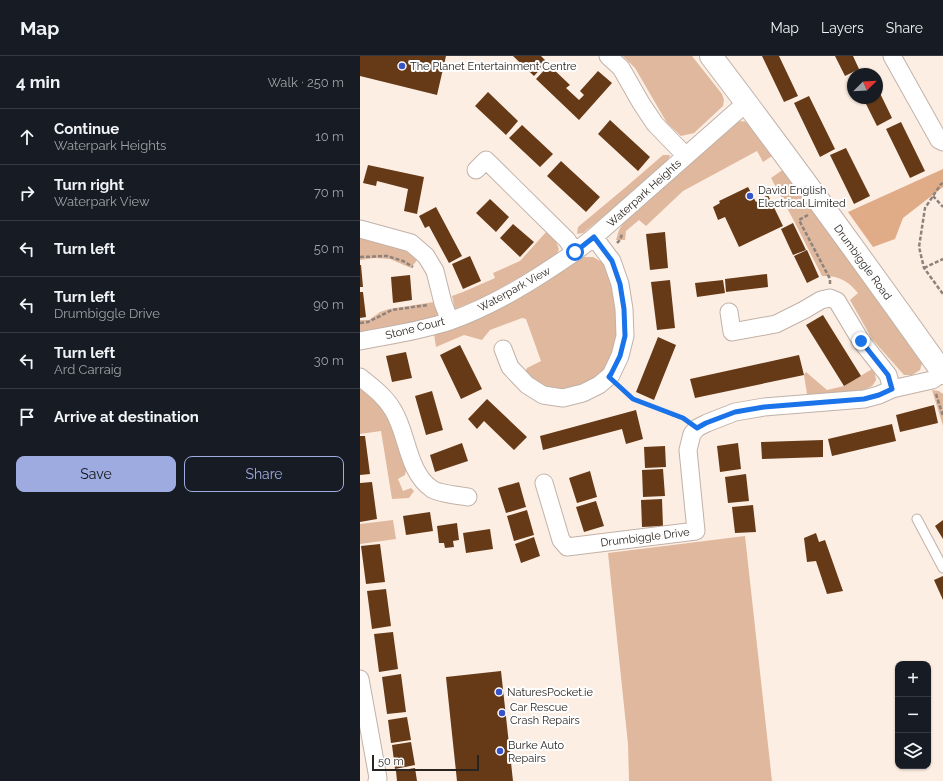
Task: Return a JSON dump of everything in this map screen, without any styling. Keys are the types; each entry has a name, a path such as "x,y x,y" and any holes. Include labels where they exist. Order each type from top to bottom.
{"street":[{"path":"608,56 621,68 655,124 686,156"},
{"name":"Drumbiggle Road","path":"710,56 842,232 943,373"},
{"path":"892,56 939,140 943,142"},
{"name":"Waterpark Heights","path":"575,252 746,103"},
{"path":"476,170 486,160 567,240 575,252"},
{"name":"Stone Court","path":"360,229 412,243 426,256 435,271 443,303 450,321 425,328 360,341"},
{"path":"503,349 510,367 527,385 543,395 563,398 583,393 599,385 609,377 620,356 625,336 624,309 620,284 612,261 594,237"},
{"name":"Waterpark View","path":"450,321 508,294 544,274 575,252"},
{"path":"729,312 732,332 776,324 821,300 833,300 861,341 888,375 892,389"},
{"path":"697,428 735,412 764,407 864,399 879,395 892,389 932,380 943,373"},
{"path":"360,377 384,397 393,410 404,434 414,467 423,482 433,491 468,497"},
{"name":"Drumbiggle Drive","path":"544,483 561,540 567,547 696,531 688,450 692,434 697,428"},
{"path":"360,679 378,778 377,781"}],"lane":[{"path":"917,519 943,568"}],"path":[{"path":"943,183 925,208 919,247 924,268 943,294"},
{"path":"933,196 943,207"},
{"path":"812,213 799,220 830,279 833,300"},
{"path":"360,257 387,256 416,268"},
{"path":"924,268 943,258"},
{"path":"360,323 368,322 392,310 428,305 427,299"},
{"path":"609,377 633,399 683,418 697,428"}],"shaded area":[{"path":"623,56 692,56 722,94 724,100 723,106 694,133 681,136 667,123 635,68"},
{"path":"740,121 748,122 772,156 763,162 757,151 683,191 646,226 639,220 626,231 625,240 616,240 623,223 731,126"},
{"path":"663,155 670,155 667,163 583,233 577,234 578,227"},
{"path":"943,169 943,187 903,218 895,239 873,247 848,212"},
{"path":"781,171 785,171 923,360 920,370 912,375 904,375 872,339 850,300 858,293 846,282 838,278 822,276 771,178"},
{"path":"547,231 555,239 559,249 556,256 485,297 455,309 452,296 495,278 493,273 520,261"},
{"path":"360,235 383,241 404,250 417,260 411,268 390,259 375,258 360,260"},
{"path":"584,257 593,257 602,262 608,273 613,290 619,332 607,369 597,379 566,392 536,385 525,372 527,368 541,361 526,319 522,318 490,330 482,340 464,335 436,347 434,334 530,291 548,281 573,262"},
{"path":"434,302 437,307 438,315 432,319 360,333 360,320 369,320 380,312 389,309"},
{"path":"872,369 876,380 872,386 863,390 840,394 807,394 804,375 806,372 827,390 844,386"},
{"path":"360,386 377,399 388,416 406,470 405,475 398,479 403,491 411,488 414,491 409,498 392,499 381,431 360,434"},
{"path":"932,390 939,391 943,394 943,426"},
{"path":"393,520 396,539 360,544 360,524"},
{"path":"745,536 772,781 629,781 628,744 608,553"}],"building":[{"name":"The Planet Entertainment Centre","path":"360,56 446,56 437,95 360,76"},
{"path":"513,56 541,56 547,62 534,76"},
{"path":"762,56 779,56 798,96 784,102"},
{"path":"835,56 853,56 859,68 847,68 847,75 845,76"},
{"path":"549,65 570,85 566,88 579,100 584,95 580,91 598,71 612,83 579,120 536,79"},
{"path":"488,92 518,121 506,135 475,106"},
{"path":"809,96 835,149 820,157 794,103"},
{"path":"883,99 892,118 877,126 866,104 883,104"},
{"path":"610,120 650,157 638,171 598,134"},
{"path":"901,122 925,171 910,178 886,129"},
{"path":"522,125 553,154 540,167 509,138"},
{"path":"846,148 870,196 854,204 830,155"},
{"path":"561,161 600,197 586,212 547,176"},
{"path":"368,165 424,177 417,214 404,211 408,189 377,181 376,186 363,183"},
{"path":"748,187 756,202 768,195 783,226 739,247 725,217 718,220 713,207 720,203 719,201"},
{"path":"490,199 509,217 496,232 476,213"},
{"path":"436,207 462,256 449,263 429,226 425,228 419,216"},
{"path":"793,223 806,250 793,255 781,229"},
{"path":"513,224 534,242 520,257 500,238"},
{"path":"665,232 668,268 650,270 646,234"},
{"path":"807,250 819,277 807,283 794,256"},
{"path":"470,256 481,281 463,289 452,264"},
{"path":"361,265 363,287 360,287"},
{"path":"767,274 768,287 726,292 725,279"},
{"path":"410,275 412,300 393,303 391,277"},
{"path":"670,280 675,328 657,330 651,282"},
{"path":"723,280 725,293 697,297 695,283"},
{"path":"360,292 363,292 366,317 360,318"},
{"path":"823,315 861,376 844,386 806,325"},
{"path":"658,337 676,345 654,400 636,392"},
{"path":"460,345 482,389 461,399 440,355"},
{"path":"406,352 412,378 392,382 386,356"},
{"path":"799,355 804,375 695,398 690,379"},
{"path":"432,391 443,430 426,435 415,396"},
{"path":"487,399 527,437 514,450 484,421 477,429 468,419"},
{"path":"934,405 938,423 900,432 896,415"},
{"path":"636,410 643,439 626,444 622,429 543,450 540,436"},
{"path":"892,424 896,441 832,456 828,439"},
{"path":"360,436 365,436 370,474 360,475"},
{"path":"823,440 823,457 762,459 761,442"},
{"path":"462,443 468,461 435,472 430,455"},
{"path":"738,443 741,469 720,472 717,446"},
{"path":"665,446 666,467 645,468 644,447"},
{"path":"663,469 665,496 643,497 642,470"},
{"path":"590,471 597,497 577,503 569,478"},
{"path":"746,474 749,501 728,503 725,477"},
{"path":"372,482 377,519 360,522 360,483"},
{"path":"519,482 526,507 506,513 498,488"},
{"path":"662,499 663,526 642,527 641,500"},
{"path":"596,501 604,526 584,532 576,507"},
{"path":"753,505 756,532 735,533 732,507"},
{"path":"527,510 534,535 514,541 507,516"},
{"path":"430,512 433,531 406,535 403,516"},
{"path":"943,520 943,539 935,526"},
{"path":"457,523 459,540 453,541 454,547 445,548 444,543 439,543 437,526"},
{"path":"490,529 493,549 466,553 463,533"},
{"path":"816,533 819,542 825,540 843,591 827,594 816,561 807,562 804,538"},
{"path":"534,537 540,556 521,563 515,544"},
{"path":"380,544 385,582 366,584 361,546"},
{"path":"943,576 943,600 934,580"},
{"path":"386,589 391,626 372,629 367,591"},
{"path":"393,632 398,669 379,672 374,634"},
{"path":"501,671 513,781 457,781 446,677"},
{"path":"401,674 406,712 387,714 382,677"},
{"path":"407,717 411,740 391,743 388,720"},
{"path":"411,742 415,765 395,769 392,745"},
{"path":"415,768 417,781 397,781 396,771"}],"place":[{"name":"The Planet Entertainment Centre","path":"402,66"},
{"name":"David English Electrical Limited","path":"750,196"},
{"name":"NaturesPocket.ie","path":"499,692"},
{"name":"Car Rescue Crash Repairs","path":"502,713"},
{"name":"Burke Auto Repairs","path":"500,751"}],"route":[{"path":"575,252 594,237 612,261 620,284 624,309 625,336 620,356 609,377 633,399 683,418 697,428 735,412 764,407 864,399 879,395 892,389 888,375 861,341"}]}
